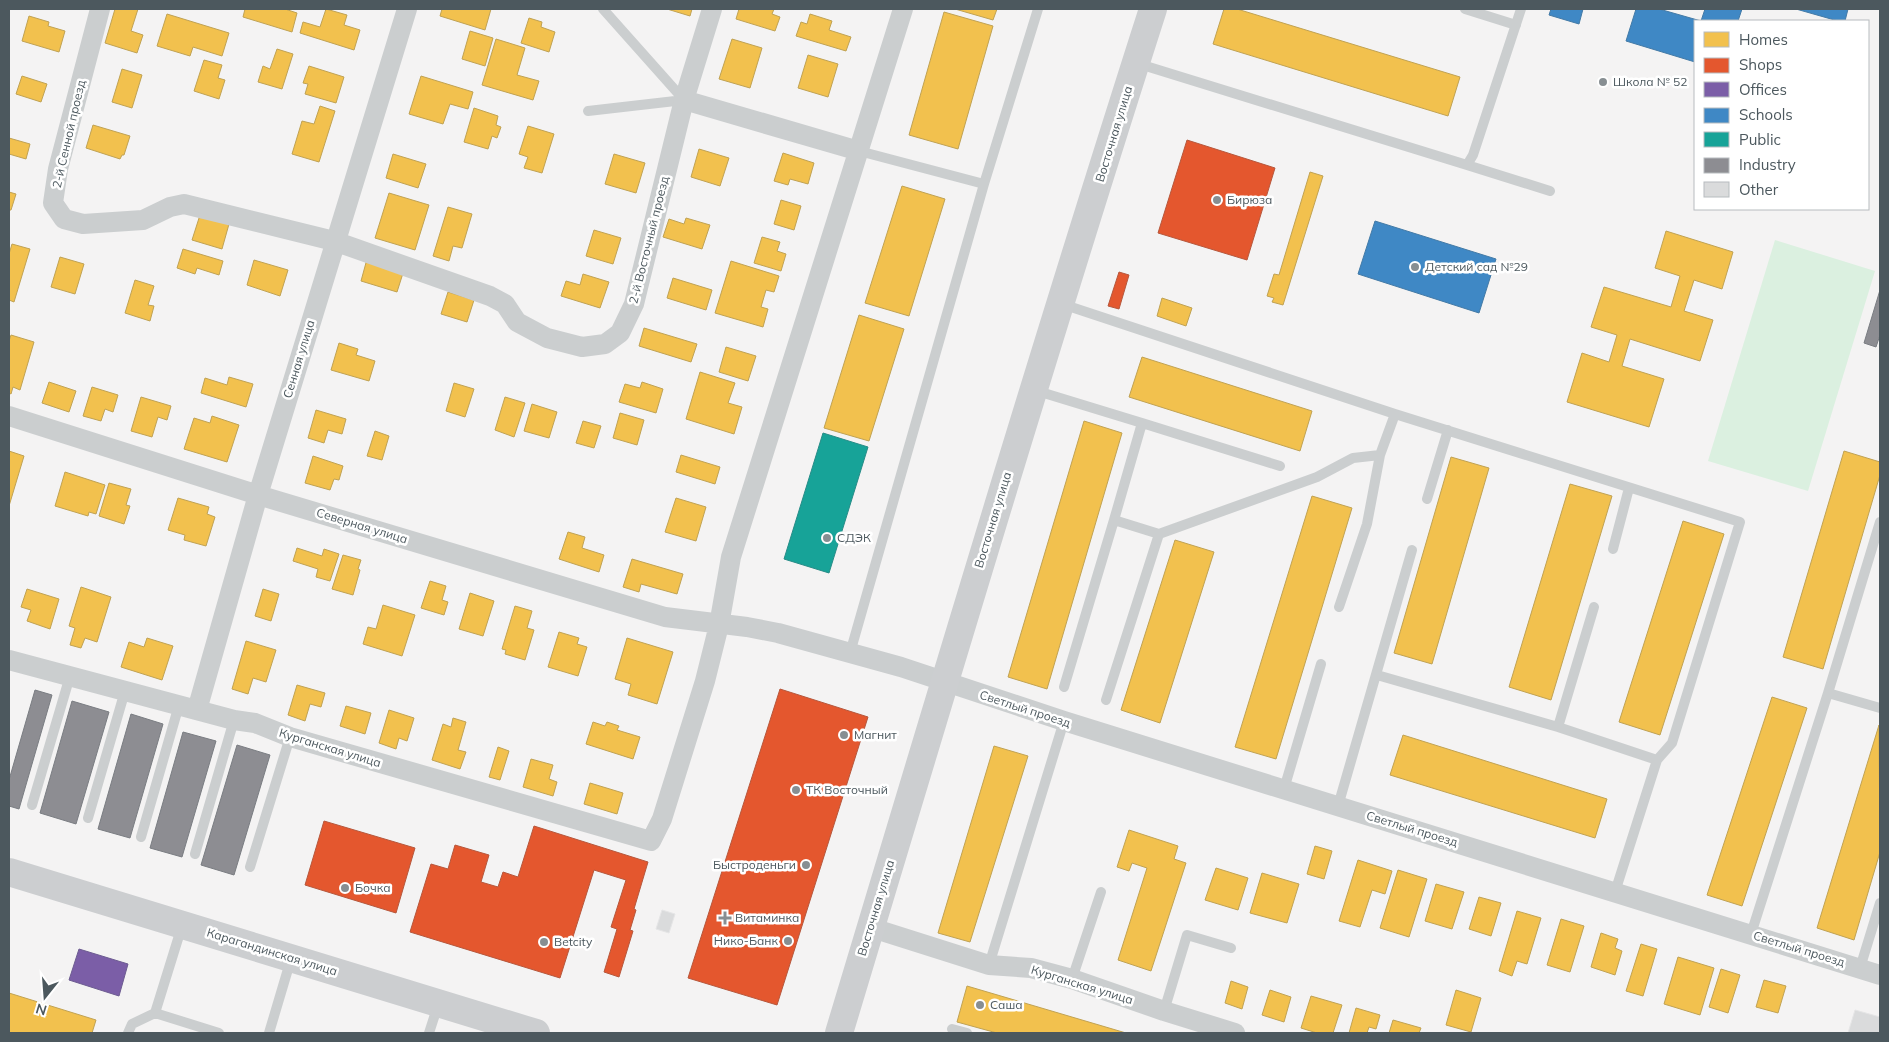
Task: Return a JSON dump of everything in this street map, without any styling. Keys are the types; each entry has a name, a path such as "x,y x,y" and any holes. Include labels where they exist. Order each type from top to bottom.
{"main road":[{"name":"Восточная улица","path":"839,1033 869,927 1033,390 1153,9"},
{"name":"Карагандинская улица","path":"9,872 536,1033"}],"street":[{"name":"2-й Сенной проезд","path":"100,9 58,169 53,203 64,219 83,224 143,220 170,207 184,204 334,241"},
{"name":"Сенная улица","path":"188,708 258,494 406,9"},
{"name":"2-й Восточный проезд","path":"334,241 490,296 505,304 517,322 547,338 582,347 605,344 620,333 634,304 684,100 712,9"},
{"path":"719,625 731,557 903,9"},
{"path":"684,100 859,151"},
{"name":"Северная улица","path":"9,416 258,494 665,617 747,627 778,633 850,653"},
{"name":"Курганская улица","path":"9,660 234,720 255,723 290,737 651,841 662,819 694,718 719,625"},
{"name":"Светлый проезд","path":"850,653 1284,790 1880,974"},
{"name":"Курганская улица","path":"869,927 989,965 1031,968 1072,979 1235,1033"}],"lane":[{"path":"603,9 684,100"},
{"path":"850,653 984,184 1038,9"},
{"path":"1465,9 1516,25"},
{"path":"1467,165 1473,155 1521,9"},
{"path":"1136,63 1550,191"},
{"path":"588,111 684,100"},
{"path":"859,151 984,184"},
{"path":"1061,304 1395,414 1740,522 1672,743 1657,760 1615,892"},
{"path":"1033,390 1280,466"},
{"path":"1339,606 1367,524 1380,455 1395,414"},
{"path":"1064,686 1142,423"},
{"path":"1427,499 1448,430"},
{"path":"1114,520 1159,534 1317,477 1353,458 1380,455"},
{"path":"1612,549 1629,488"},
{"path":"1751,934 1880,522"},
{"path":"1106,700 1159,534"},
{"path":"1338,806 1412,550"},
{"path":"1558,727 1594,607"},
{"path":"1284,790 1321,664"},
{"path":"1377,675 1558,727 1657,760"},
{"path":"32,805 70,676"},
{"path":"88,818 125,691"},
{"path":"1828,692 1880,708"},
{"path":"141,837 188,708"},
{"path":"194,854 234,720"},
{"path":"989,965 1064,721"},
{"path":"250,867 290,737"},
{"path":"1072,979 1101,892"},
{"path":"1860,968 1880,903"},
{"path":"154,1014 182,925"},
{"path":"1164,1011 1187,935 1231,948"},
{"path":"270,1033 292,958"},
{"path":"429,1033 439,1004"},
{"path":"128,1033 132,1024 154,1014 219,1033"},
{"path":"952,1029 967,1033"}],"green space":[{"path":"1775,240 1875,271 1808,491 1708,461"}],"building: Homes":[{"path":"115,9 138,9 131,31 143,35 137,53 105,43"},
{"path":"245,9 285,9 297,13 292,32 243,17"},
{"path":"326,9 347,15 344,25 360,30 354,50 300,33 303,22 320,27"},
{"path":"442,9 491,9 485,30 440,16"},
{"path":"667,9 692,9 690,16"},
{"path":"739,9 774,9 772,14 780,17 775,31 736,19"},
{"path":"955,9 997,9 993,20"},
{"path":"1224,9 1237,9 1460,77 1448,116 1213,44"},
{"path":"944,12 993,26 958,149 909,135"},
{"path":"167,14 229,33 222,56 193,47 190,56 157,46"},
{"path":"810,14 832,21 829,30 851,37 846,51 796,36 801,22 807,24"},
{"path":"29,16 49,22 48,26 65,31 59,52 22,41"},
{"path":"529,18 542,22 541,27 555,32 549,52 521,43"},
{"path":"470,31 493,38 485,66 462,59"},
{"path":"496,39 525,48 517,75 539,81 533,100 482,85"},
{"path":"732,39 762,48 750,88 719,79"},
{"path":"277,49 293,54 282,89 258,82 263,66 270,69"},
{"path":"808,55 838,64 828,97 798,88"},
{"path":"204,60 222,65 218,78 225,80 219,99 194,91"},
{"path":"309,66 344,77 336,103 305,94 308,84 303,83"},
{"path":"122,69 142,75 132,108 112,102"},
{"path":"22,76 47,84 41,102 16,94"},
{"path":"421,76 473,92 468,109 450,104 443,124 409,114"},
{"path":"320,106 335,111 319,162 292,154 302,121 314,124"},
{"path":"474,108 498,116 496,125 501,127 497,138 492,136 488,149 464,142"},
{"path":"93,125 130,136 124,155 120,159 86,148"},
{"path":"528,126 554,134 542,173 524,168 528,157 519,154"},
{"path":"9,138 30,144 26,159 9,154"},
{"path":"699,149 729,158 720,186 691,177"},
{"path":"783,153 814,163 808,184 790,179 788,185 774,181"},
{"path":"393,154 426,164 418,188 386,178"},
{"path":"614,154 645,163 636,193 605,184"},
{"path":"1310,172 1323,176 1283,305 1272,302 1274,298 1267,296 1274,274 1279,275"},
{"path":"902,186 945,199 909,316 865,303"},
{"path":"9,192 16,194 11,210 9,210"},
{"path":"389,193 429,205 415,250 375,238"},
{"path":"781,200 801,206 794,230 774,224"},
{"path":"448,207 472,214 462,248 453,246 449,261 433,256"},
{"path":"200,215 229,224 222,249 192,240"},
{"path":"686,218 710,225 702,249 663,237 669,219 684,224"},
{"path":"594,230 621,238 613,264 586,256"},
{"path":"1666,231 1733,252 1722,289 1694,280 1684,311 1713,320 1700,361 1630,339 1622,366 1664,379 1649,427 1567,402 1582,353 1609,362 1617,335 1591,327 1604,287 1671,307 1680,276 1655,268"},
{"path":"762,237 780,242 777,251 786,254 781,271 754,263"},
{"path":"12,244 30,249 14,302 9,300 9,254"},
{"path":"183,249 223,261 219,275 197,268 195,274 177,268"},
{"path":"60,257 84,264 75,294 51,287"},
{"path":"367,259 404,270 397,292 361,281"},
{"path":"254,260 288,270 280,296 247,285"},
{"path":"731,261 779,276 774,292 766,290 761,307 768,309 763,327 715,313"},
{"path":"583,274 609,282 600,308 561,296 566,281 580,285"},
{"path":"673,278 712,290 706,310 667,298"},
{"path":"135,280 154,286 148,305 154,306 150,321 125,313"},
{"path":"448,292 474,300 467,322 441,314"},
{"path":"1162,298 1192,308 1186,326 1157,316"},
{"path":"859,315 904,329 869,441 824,428"},
{"path":"644,328 697,344 691,362 639,346"},
{"path":"11,335 34,342 20,390 13,387 11,394 9,393 9,341"},
{"path":"339,343 358,349 356,355 375,361 369,381 331,370"},
{"path":"726,347 756,356 748,381 719,372"},
{"path":"1142,357 1312,411 1300,451 1129,397"},
{"path":"700,372 735,383 728,403 742,407 734,434 686,419"},
{"path":"229,377 253,384 246,407 201,393 205,378 227,385"},
{"path":"49,382 76,391 69,412 42,403"},
{"path":"642,382 663,389 656,413 619,402 625,384 640,388"},
{"path":"454,383 474,389 465,417 446,411"},
{"path":"92,387 118,395 113,412 105,409 101,421 83,416"},
{"path":"141,397 171,406 167,420 158,417 152,437 131,431"},
{"path":"505,397 525,403 514,437 495,430"},
{"path":"532,404 557,412 549,438 524,431"},
{"path":"316,410 346,419 342,434 328,430 324,443 308,438"},
{"path":"620,413 644,420 637,445 613,438"},
{"path":"212,416 239,425 227,462 184,449 194,418 210,423"},
{"path":"583,421 601,426 594,448 576,443"},
{"path":"1084,421 1122,433 1047,689 1008,677"},
{"path":"375,431 389,436 382,460 367,456"},
{"path":"9,451 24,456 9,506"},
{"path":"1844,451 1880,462 1880,475 1823,669 1783,657"},
{"path":"681,455 720,467 715,484 676,472"},
{"path":"313,456 343,466 339,480 334,479 330,490 305,483"},
{"path":"1451,457 1489,468 1432,664 1394,653"},
{"path":"65,472 105,485 96,514 89,512 88,516 55,506"},
{"path":"109,483 131,489 126,505 130,506 124,524 99,516"},
{"path":"1570,484 1612,496 1551,700 1509,687"},
{"path":"1312,496 1352,508 1276,759 1235,747"},
{"path":"178,498 209,507 207,514 215,517 206,546 184,540 185,535 168,530"},
{"path":"676,498 706,507 696,541 665,532"},
{"path":"1683,521 1724,534 1660,735 1619,722"},
{"path":"568,532 585,537 582,548 604,555 599,572 559,559"},
{"path":"1175,540 1214,552 1160,723 1121,710"},
{"path":"297,548 322,556 324,549 339,554 330,581 316,577 318,569 293,561"},
{"path":"343,555 361,560 353,595 332,589"},
{"path":"632,559 683,574 677,594 641,584 639,592 623,587"},
{"path":"430,581 446,586 442,600 448,602 444,615 421,608"},
{"path":"81,587 111,597 97,642 85,638 81,648 70,645 75,628 69,626"},
{"path":"27,589 59,599 50,629 27,621 31,610 21,607"},
{"path":"263,589 279,594 271,621 255,616"},
{"path":"470,593 494,601 483,636 459,629"},
{"path":"383,605 415,615 402,656 363,644 368,627 376,629"},
{"path":"515,606 532,611 527,628 534,630 525,660 505,654 506,650 502,649"},
{"path":"559,632 579,638 577,644 587,647 578,676 548,667"},
{"path":"147,638 173,646 162,680 121,667 129,642 144,647"},
{"path":"627,638 673,652 657,704 628,695 631,684 615,679"},
{"path":"246,641 276,650 266,682 253,678 248,694 232,689"},
{"path":"297,685 325,693 321,707 310,704 305,721 288,715"},
{"path":"1772,697 1807,708 1742,906 1707,895"},
{"path":"346,706 371,713 365,734 340,726"},
{"path":"389,710 414,718 407,741 399,738 396,749 379,743"},
{"path":"453,718 466,722 458,750 466,752 460,769 432,760 443,724 451,727"},
{"path":"593,722 605,726 607,722 619,726 617,730 640,737 633,759 586,744"},
{"path":"1879,725 1880,852 1854,940 1817,928"},
{"path":"1403,735 1607,799 1595,838 1390,775"},
{"path":"994,746 1028,756 970,942 938,933"},
{"path":"498,747 509,751 500,780 489,777"},
{"path":"531,759 553,765 549,779 557,782 553,796 523,787"},
{"path":"590,783 623,793 617,814 584,804"},
{"path":"1129,830 1178,846 1174,859 1186,863 1151,971 1118,960 1147,868 1132,863 1129,871 1117,867"},
{"path":"1315,846 1332,851 1324,879 1307,874"},
{"path":"1358,860 1392,871 1385,894 1372,890 1360,927 1339,921"},
{"path":"1216,868 1248,878 1238,910 1205,900"},
{"path":"1398,870 1427,879 1409,937 1380,928"},
{"path":"1262,873 1299,884 1287,923 1250,913"},
{"path":"1436,884 1464,892 1452,929 1425,921"},
{"path":"1479,897 1501,903 1491,936 1469,929"},
{"path":"1517,911 1541,918 1527,964 1517,961 1512,976 1499,971"},
{"path":"1561,919 1584,926 1570,972 1547,965"},
{"path":"1601,933 1618,939 1615,948 1622,951 1615,975 1591,967"},
{"path":"1641,944 1657,949 1643,996 1626,991"},
{"path":"1678,957 1714,968 1700,1015 1664,1004"},
{"path":"1721,969 1740,975 1728,1013 1709,1007"},
{"path":"1764,980 1786,986 1778,1013 1756,1007"},
{"path":"1231,981 1248,987 1242,1009 1225,1003"},
{"path":"967,986 1126,1033 997,1033 957,1022"},
{"path":"1270,990 1291,997 1284,1022 1262,1015"},
{"path":"1456,990 1481,998 1471,1032 1446,1025"},
{"path":"9,993 96,1020 92,1033 9,1033"},
{"path":"1311,996 1342,1005 1333,1033 1317,1033 1301,1028"},
{"path":"1356,1008 1380,1015 1376,1029 1369,1027 1367,1033 1349,1033"},
{"path":"1393,1020 1421,1028 1419,1033 1389,1033"}],"building: Shops":[{"name":"Бирюза","path":"1187,140 1275,168 1247,260 1158,233"},
{"path":"1119,272 1129,275 1119,309 1108,306"},
{"name":"ТК Восточный","path":"780,689 868,717 777,1005 688,978"},
{"path":"324,821 415,848 396,913 305,885"},
{"path":"534,826 648,862 634,909 636,910 630,930 633,931 619,977 604,972 617,929 611,927 626,880 594,870 560,978 410,932 431,864 448,869 455,845 489,855 481,882 498,887 503,872 518,877"}],"building: Offices":[{"path":"79,949 128,964 119,996 69,980"}],"building: Schools":[{"path":"1551,9 1583,9 1579,24 1549,15"},
{"path":"1636,9 1659,9 1698,20 1694,20 1694,62 1626,41"},
{"path":"1705,9 1742,9 1738,20 1701,20"},
{"path":"1796,9 1848,9 1845,20 1834,20"},
{"path":"1375,221 1496,259 1479,313 1358,274"}],"building: Public":[{"path":"823,433 868,447 829,573 784,559"}],"building: Industry":[{"path":"1880,290 1880,335 1876,347 1864,343"},
{"path":"35,690 52,695 19,809 9,806 9,780"},
{"path":"72,701 109,712 76,824 40,813"},
{"path":"131,714 163,724 130,838 98,829"},
{"path":"183,732 216,741 182,857 150,848"},
{"path":"237,745 270,755 234,875 201,865"}],"building: Other":[{"path":"662,910 675,914 669,933 656,929"},
{"path":"1855,1010 1880,1017 1880,1033 1848,1033"}],"place":[{"name":"Школа № 52","path":"1603,82"},
{"name":"Бирюза","path":"1217,200"},
{"name":"Детский сад №29","path":"1415,267"},
{"name":"СДЭК","path":"827,538"},
{"name":"Магнит","path":"844,735"},
{"name":"ТК Восточный","path":"796,790"},
{"name":"Быстроденьги","path":"806,865"},
{"name":"Бочка","path":"345,888"},
{"name":"Витаминка","path":"725,918"},
{"name":"Нико-Банк","path":"788,941"},
{"name":"Betcity","path":"544,942"},
{"name":"Саша","path":"980,1005"}]}
